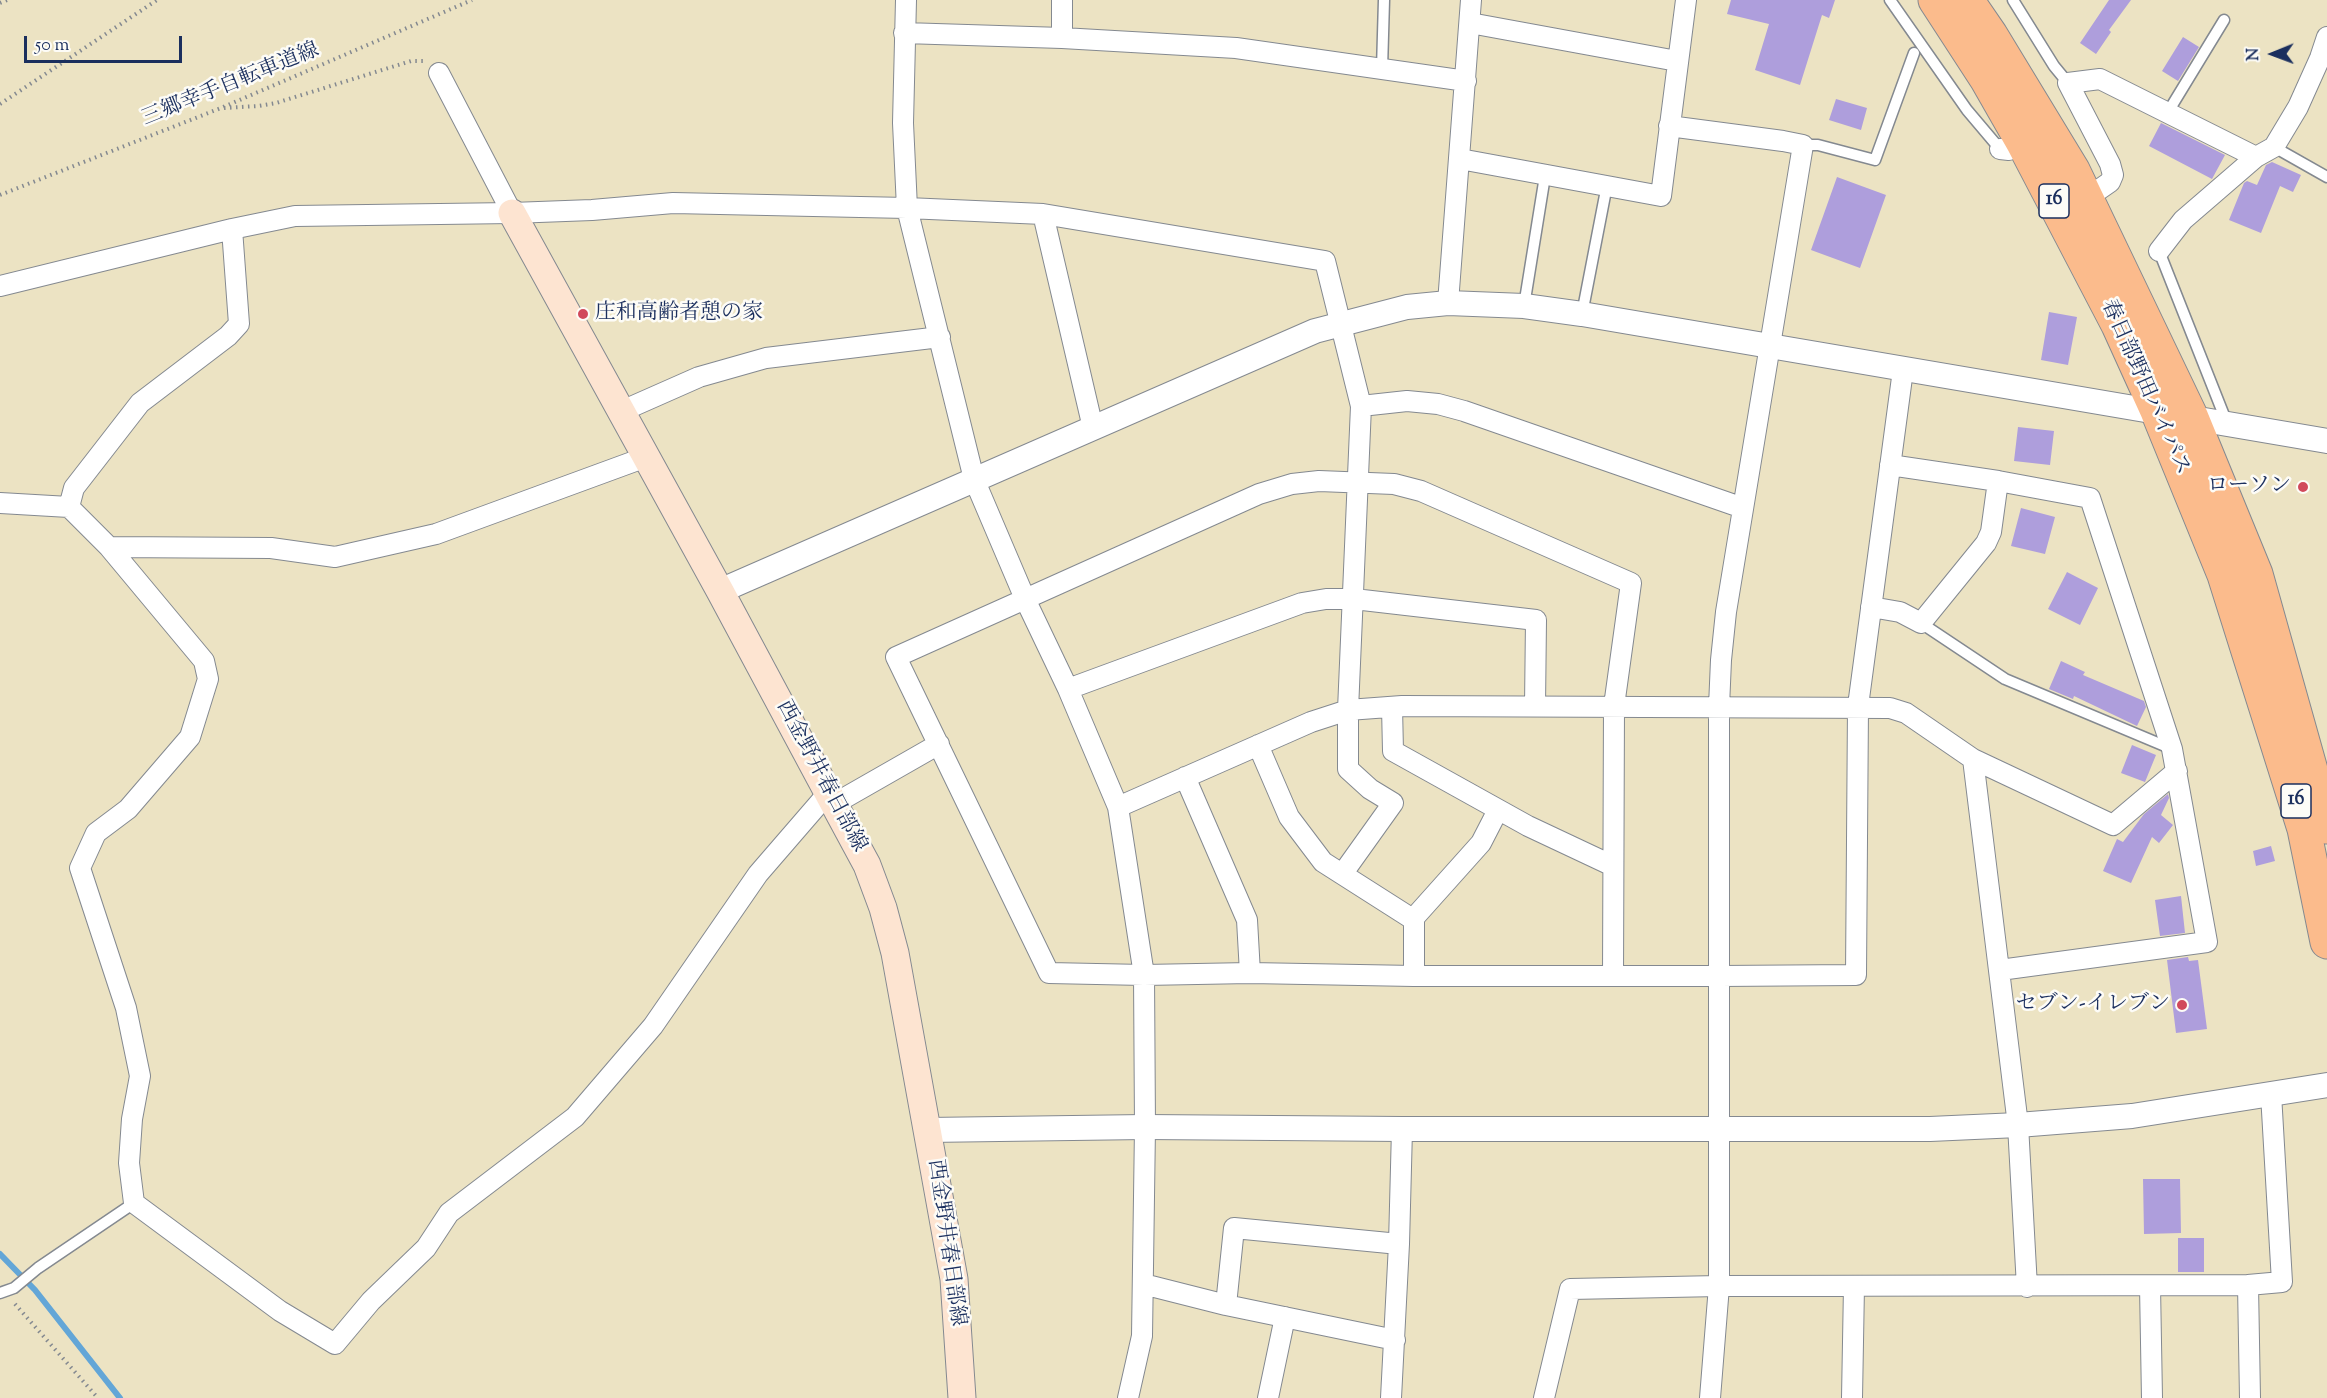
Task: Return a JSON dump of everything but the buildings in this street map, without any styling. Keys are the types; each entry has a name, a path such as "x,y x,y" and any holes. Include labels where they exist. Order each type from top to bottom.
{"highway":[{"name":"春日部野田バイパス","path":"1935,0 1987,80 2012,146 2118,325 2157,411 2224,575 2304,829 2327,942"},
{"name":"春日部野田バイパス","path":"1967,0 2073,170 2192,418 2256,574 2327,827"}],"main road":[{"name":"西金野井春日部線","path":"512,213 622,411 867,865 883,908 895,953 954,1279 962,1398"}],"street":[{"path":"906,0 903,123 907,208 974,479 1118,807 1144,975 1145,1127 1142,1336 1128,1398"},
{"path":"1062,0 1062,38"},
{"path":"1448,303 1472,0"},
{"path":"1460,159 1661,196 1686,0"},
{"path":"1470,23 1677,61"},
{"path":"904,33 1062,38 1236,48 1466,81"},
{"path":"2159,250 2183,220 2256,157 2274,147 2298,107 2327,37"},
{"path":"439,73 512,213"},
{"path":"2087,198 2110,182 2113,175 2110,164 2068,83 2100,78 2256,157"},
{"path":"1669,126 1803,145 1726,612 1719,707 1719,1286 1710,1398"},
{"path":"0,286 232,229 295,216 512,213 592,210 673,203 907,208 1043,214 1325,261 1361,406 1348,710 1348,769 1370,789 1393,803 1343,873"},
{"path":"1043,214 1093,428"},
{"path":"69,507 74,488 140,403 228,336 238,324 232,229"},
{"path":"720,591 1315,331 1407,308 1448,303 1524,306 1582,314 2327,441"},
{"path":"622,411 699,377 766,358 940,337"},
{"path":"1613,976 1614,706 1631,583 1421,491 1394,484 1359,481 1301,483 1259,494 896,657 1049,974 1250,973 1414,976 1613,976 1720,976 1856,975 1858,706 1903,370"},
{"path":"1361,406 1407,401 1446,406 1743,508"},
{"path":"108,547 271,548 335,557 436,534 646,457"},
{"path":"1890,465 2090,498 2172,749 2177,771 2207,942 2000,970"},
{"path":"1871,606 1900,612 1921,623 1986,543 1991,532 1998,481"},
{"path":"0,503 69,507 108,547 204,661 208,679 190,737 128,809 96,833 80,868 126,1008 140,1076 132,1119 129,1163 134,1203 280,1311 335,1344 371,1301 426,1248 449,1213 575,1117 652,1026 758,874 831,799 939,744"},
{"path":"1068,689 1302,603 1326,599 1354,599 1536,620 1535,706"},
{"path":"1118,807 1311,722 1348,710 1392,707 1858,706 1890,708 1905,713 1973,759 2113,825 2177,771"},
{"path":"1392,707 1393,751 1498,810 1613,866"},
{"path":"1258,744 1289,817 1323,862 1413,919"},
{"path":"1973,759 2018,1125 2027,1287"},
{"path":"1185,777 1247,920 1250,973"},
{"path":"1414,976 1413,919 1481,843 1498,810"},
{"path":"927,1130 1145,1127 1930,1129 2132,1116 2327,1085"},
{"path":"1544,1398 1570,1289 1719,1286 2150,1286 2248,1285 2282,1282 2271,1094"},
{"path":"1391,1398 1402,1129"},
{"path":"1226,1305 1234,1228 1399,1244"},
{"path":"1143,1284 1226,1305 1395,1340"},
{"path":"2248,1285 2250,1398"},
{"path":"1852,1398 1854,1286"},
{"path":"2150,1286 2152,1398"},
{"path":"1268,1398 1285,1317"}],"lane":[{"path":"1382,69 1384,0"},
{"path":"1890,0 1967,110 2012,146"},
{"path":"2013,0 2054,66 2068,83"},
{"path":"2168,112 2224,20"},
{"path":"1803,145 1818,145 1875,160 1914,53"},
{"path":"2274,147 2327,177"},
{"path":"1524,306 1545,176"},
{"path":"1582,314 1607,185"},
{"path":"2159,250 2227,425"},
{"path":"1921,623 2005,679 2172,749"},
{"path":"6,1291 134,1203"}],"path":[{"path":"0,3 7,0"},
{"path":"0,104 157,0"},
{"name":"三郷幸手自転車道線","path":"0,195 221,108 472,0"},
{"path":"221,108 276,103 411,61 429,61 439,73"},
{"path":"6,1291 98,1398"}],"waterway":[{"path":"0,1254 35,1290 120,1398"}],"place":[{"name":"庄和高齢者憩の家","path":"583,314"},
{"name":"ローソン","path":"2303,487"},
{"name":"セブン-イレブン","path":"2182,1005"}]}
